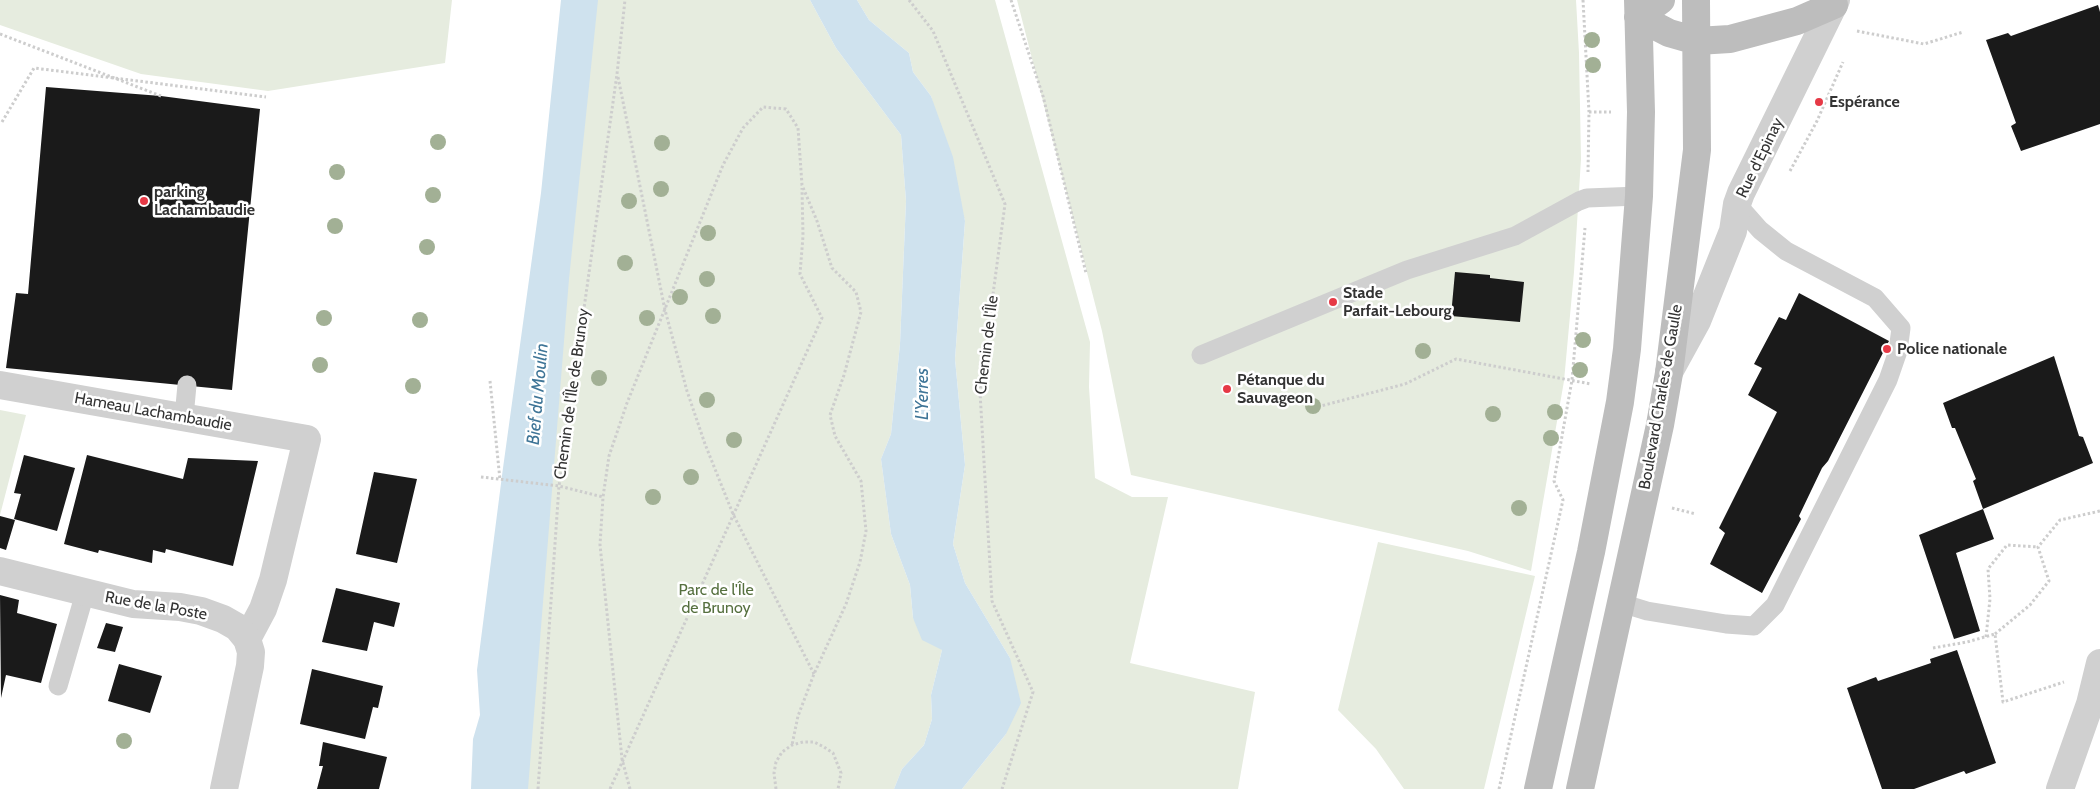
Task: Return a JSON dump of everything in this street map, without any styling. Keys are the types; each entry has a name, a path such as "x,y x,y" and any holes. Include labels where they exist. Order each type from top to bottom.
{"main road":[{"path":"1638,8 1661,0"},
{"name":"Boulevard Charles de Gaulle","path":"1580,789 1660,425 1669,373 1697,150 1696,0"},
{"path":"1638,8 1669,33 1697,41 1730,39 1797,21 1835,2"},
{"path":"1538,789 1591,552 1620,402 1632,299 1639,196 1641,112 1638,8"}],"street":[{"name":"Rue d'Epinay","path":"1669,373 1697,321 1733,231 1737,204 1835,2"},
{"name":"Hameau Lachambaudie","path":"0,385 307,438 273,580 263,609 247,639"},
{"name":"Rue de la Poste","path":"0,571 133,604 180,607 201,611 223,619 237,627 247,639"},
{"path":"224,789 250,666 251,652 247,639"},
{"path":"2060,789 2090,704 2099,668"}],"lane":[{"path":"1201,355 1407,270 1515,236 1587,198 1639,196"},
{"path":"1621,603 1647,611 1726,624 1754,626 1775,605 1888,380 1898,351 1901,328 1875,298 1786,252 1760,230 1737,204"},
{"path":"184,417 187,385"},
{"path":"58,686 85,593"}],"path":[{"name":"Chemin de l'Île de Brunoy","path":"538,789 559,486 617,74 625,0"},
{"name":"Chemin de l'Île","path":"909,0 933,31 1005,204 980,392 981,412 992,601 1033,692 1002,789"},
{"path":"1012,0 1043,96 1086,274"},
{"path":"1499,789 1563,500 1554,481 1572,380 1587,198 1589,112 1583,0"},
{"path":"1871,34 1924,44 1963,32"},
{"path":"0,34 161,96"},
{"path":"2,122 34,68 266,97"},
{"path":"617,74 665,310 690,400 733,514 814,674"},
{"path":"610,789 622,759 822,318 800,274 803,236 798,128 786,109 763,107 743,128 723,164 627,403 609,456 603,497 600,544 622,759 630,789"},
{"path":"1589,112 1612,112"},
{"path":"792,746 798,716 814,674 846,604 860,562 866,530 861,481 835,436 830,415 844,375 861,312 856,292 832,268 817,221 802,185"},
{"path":"1313,408 1405,384 1456,359 1564,381"},
{"path":"490,381 500,480"},
{"path":"481,476 500,480 559,486 603,497"},
{"path":"2038,547 2060,520 2100,511"},
{"path":"1691,513 1696,514"},
{"path":"1986,637 1990,599 1988,569 2008,545 2038,547"},
{"path":"1933,648 1995,634 2030,606 2049,580 2038,547"},
{"path":"1995,634 2003,702 2099,668"},
{"path":"776,789 774,773 776,762 782,752 803,742 814,742 832,754 841,773 838,789"}],"green space":[{"path":"0,0 452,0 445,63 268,91 141,74 0,25"},
{"name":"Parc de l'Île de Brunoy","path":"597,0 810,0 836,48 901,135 906,201 900,344 891,434 881,459 891,534 910,585 913,618 942,650 931,695 932,719 924,745 902,769 894,789 511,789"},
{"path":"857,0 995,0 1090,342 1089,387 1095,478 1132,497 1168,497 1130,663 1255,692 1238,789 962,789 1006,734 1010,658 965,583 953,544 965,465 955,359 965,221 931,96 913,72 909,53 869,20"},
{"name":"Stade Parfait-Lebourg","path":"1017,0 1576,0 1581,159 1574,272 1564,381 1531,571 1468,551 1131,475 1102,331"},
{"path":"0,410 26,415 0,515"},
{"path":"1378,542 1535,576 1484,789 1404,789 1376,749 1338,710"}],"water":[{"name":"Bief du Moulin","path":"561,0 598,0 569,279 528,789 471,789 473,739 480,715 477,670 541,193"},
{"name":"L'Yerres","path":"810,0 857,0 869,20 909,53 913,72 931,96 953,157 965,221 955,359 965,465 953,544 965,583 1010,658 1021,703 1006,734 962,789 894,789 902,769 924,745 932,719 931,695 942,650 922,640 913,618 910,585 891,534 881,459 891,434 900,344 906,201 901,135 836,48"}],"building":[{"path":"2098,5 2100,12 2100,124 2021,151 2011,126 2016,123 1986,40 2008,33 2011,36"},
{"name":"parking Lachambaudie","path":"46,87 161,96 260,109 232,390 6,368 16,293 28,294"},
{"path":"1455,272 1490,275 1490,278 1524,282 1520,322 1451,316"},
{"path":"1799,293 1889,341 1828,461 1822,468 1799,516 1801,519 1762,593 1710,564 1725,533 1719,528 1777,412 1748,395 1762,368 1754,364 1779,317 1786,320"},
{"path":"2054,356 2079,436 2083,437 2093,463 1983,509 1973,481 1976,479 1955,428 1952,428 1943,403"},
{"path":"24,455 75,468 57,531 14,519 21,494 14,493"},
{"path":"87,455 183,479 188,458 258,461 233,566 166,549 165,553 153,550 152,563 99,550 98,553 64,544"},
{"path":"374,472 417,479 397,563 356,554"},
{"path":"1983,509 1994,539 1956,553 1980,631 1954,639 1919,535"},
{"path":"0,516 15,520 6,550 0,548"},
{"path":"336,588 400,603 394,627 374,622 367,651 322,642"},
{"path":"0,595 19,600 17,613 57,624 41,683 6,675 1,698"},
{"path":"106,623 123,627 115,652 97,648"},
{"path":"1957,650 1996,763 1966,774 1964,771 1914,789 1882,789 1847,688 1876,677 1878,681 1931,663 1930,659"},
{"path":"119,664 162,676 150,713 108,701"},
{"path":"312,669 383,686 378,708 373,707 365,739 300,724"},
{"path":"323,742 387,757 379,789 317,789 323,766 319,766"}],"place":[{"name":"Espérance","path":"1819,102"},
{"name":"parking Lachambaudie","path":"144,201"},
{"name":"Stade Parfait-Lebourg","path":"1333,302"},
{"name":"Police nationale","path":"1887,349"},
{"name":"Pétanque du Sauvageon","path":"1227,389"}]}
